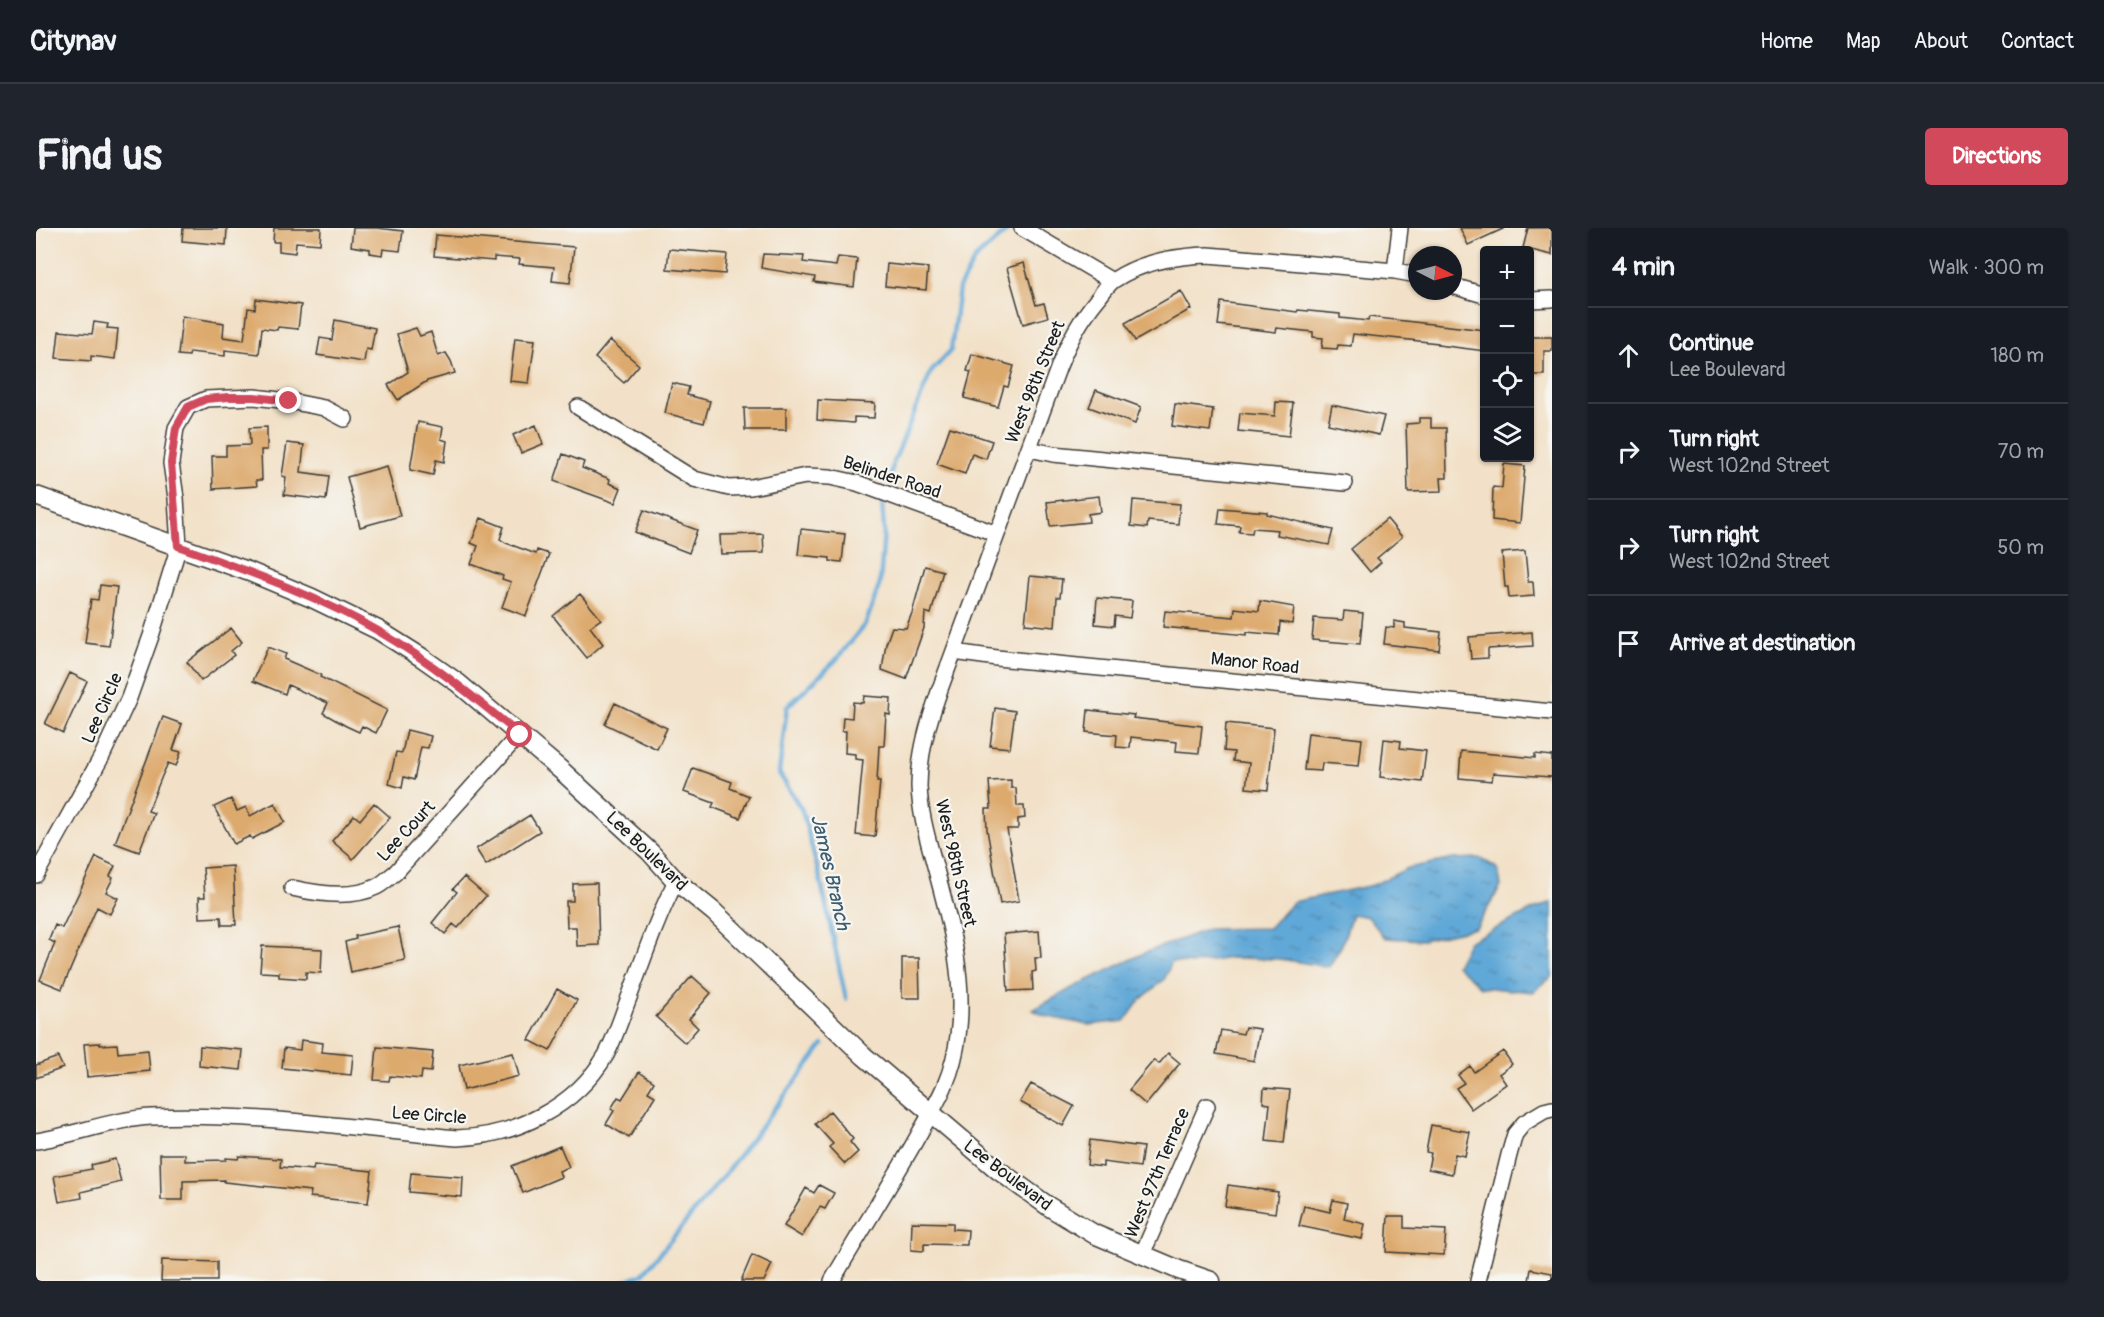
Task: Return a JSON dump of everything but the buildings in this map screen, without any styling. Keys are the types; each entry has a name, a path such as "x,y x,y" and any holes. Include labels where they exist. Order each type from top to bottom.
{"street":[{"path":"1022,228 1112,281 1134,270 1161,261 1208,255 1408,273"},
{"path":"1395,271 1400,228"},
{"name":"West 98th Street","path":"832,1281 950,1078 956,1050 961,1003 960,970 921,805 920,771 927,725 1069,340 1079,322 1112,281"},
{"path":"1462,289 1480,294"},
{"path":"1534,300 1552,299"},
{"path":"178,546 171,463 176,428 188,407 206,399 254,397 324,408 345,419"},
{"name":"Belinder Road","path":"578,407 694,479 729,488 751,488 795,478 830,477 857,483 997,534"},
{"path":"1029,449 1053,454 1345,483"},
{"name":"Lee Boulevard","path":"36,496 250,572 312,598 378,630 458,683 520,735 650,852 675,881 714,912 820,1015 930,1114 998,1170 1048,1206 1095,1234 1142,1255 1211,1281"},
{"name":"Lee Circle","path":"36,875 102,756 129,698 151,636 178,546"},
{"name":"Manor Road","path":"954,652 1552,712"},
{"name":"Lee Court","path":"292,888 339,894 358,893 377,886 395,873 520,735"},
{"name":"Lee Circle","path":"36,1141 150,1117 228,1117 457,1138 479,1137 513,1129 539,1118 562,1102 595,1072 617,1030 660,912 675,881"},
{"name":"West 97th Terrace","path":"1142,1255 1207,1106"},
{"path":"1478,1281 1515,1134 1524,1123 1548,1110"}],"water":[{"path":"1481,858 1498,869 1501,886 1476,928 1423,940 1385,938 1368,917 1352,914 1342,945 1329,967 1280,959 1230,958 1193,964 1172,962 1164,980 1140,1000 1125,1021 1088,1025 1045,1016 1033,1010 1144,953 1208,929 1269,928 1293,902 1373,885 1408,868 1453,859"},
{"path":"1552,902 1552,977 1533,992 1480,987 1456,965 1468,942"}],"waterway":[{"name":"James Branch","path":"890,479 893,464 931,372 951,350 959,288 975,259 1006,232"},
{"name":"James Branch","path":"846,999 821,882 802,810 779,773 787,707 835,661 866,623 880,583 884,531 882,503"},
{"name":"James Branch","path":"625,1281 642,1275 722,1178 823,1045"}],"route":[{"path":"289,401 229,397 206,399 188,407 176,428 171,463 176,498 178,546 250,572 312,598 378,630 458,683 520,735"}]}
